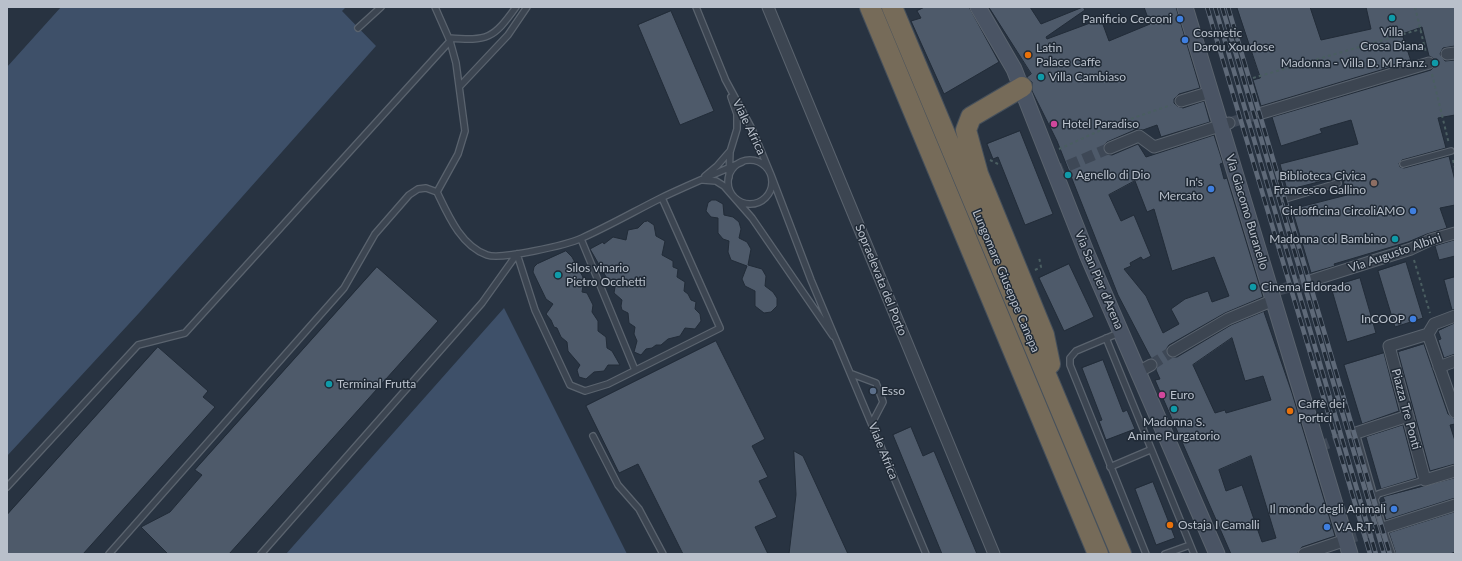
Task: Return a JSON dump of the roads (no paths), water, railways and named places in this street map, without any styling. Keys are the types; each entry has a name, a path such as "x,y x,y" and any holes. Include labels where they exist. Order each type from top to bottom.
{"highway":[{"name":"Lungomare Giuseppe Canepa","path":"870,7 1098,554"},
{"name":"Lungomare Giuseppe Canepa","path":"892,7 1121,554"},
{"path":"1022,87 972,117 966,130 978,174 1048,347 1055,394"}],"street":[{"name":"Sopraelevata del Porto","path":"768,7 994,554"},
{"name":"Via San Pier d'Arena","path":"978,7 1014,69 1022,87 1046,154 1121,332 1144,368 1217,554"},
{"name":"Via Giacomo Buranello","path":"1187,8 1211,92 1225,125 1348,547"},
{"path":"1262,113 1429,62"},
{"path":"1181,101 1211,92"},
{"path":"1110,148 1139,136 1154,147 1225,125"},
{"name":"Via Augusto Albini","path":"1313,280 1411,249 1430,240 1455,233"},
{"path":"1173,351 1275,294"},
{"name":"Piazza Tre Ponti","path":"1425,480 1389,346 1431,329 1455,316"},
{"path":"1431,329 1439,367 1455,412"},
{"path":"1439,367 1455,361"},
{"path":"1356,433 1408,416"},
{"path":"1425,480 1455,471"},
{"path":"1383,528 1455,505"},
{"path":"1304,554 1348,547"}],"lane":[{"path":"358,28 381,7"},
{"path":"435,7 449,40 460,86 465,131 458,154 437,192"},
{"path":"7,487 138,345 186,333 449,40 487,37 496,32 516,7"},
{"path":"460,86 504,40 527,7"},
{"name":"Viale Africa","path":"696,7 725,79 737,114 737,129 730,151 728,184 733,196 752,218 841,347"},
{"name":"Viale Africa","path":"725,79 752,129 811,280 841,347 926,554"},
{"path":"1403,164 1451,150"},
{"name":"Viale Africa","path":"693,183 717,166 730,151"},
{"name":"Viale Africa","path":"729,178 735,166 742,162 756,160 763,164 771,175"},
{"path":"109,554 344,288 375,234 409,195 418,189 426,188 437,192 451,220 473,247 488,256 517,254 581,239 693,183 742,162"},
{"path":"702,180 716,181 733,196 746,204 761,201 771,190 771,175"},
{"path":"1285,199 1338,183"},
{"path":"517,254 535,310 570,385 585,391 608,384 720,328 662,198"},
{"path":"581,239 635,370"},
{"path":"261,554 482,303 517,254"},
{"path":"1121,332 1076,351 1070,358 1070,365 1146,554"},
{"path":"1106,338 1150,450 1194,554"},
{"path":"852,374 876,383 883,402 872,423"},
{"path":"1356,433 1383,528 1392,554"},
{"path":"593,436 618,485 639,509 663,554"},
{"path":"1110,467 1150,450"},
{"path":"1375,499 1381,492 1425,480"},
{"path":"1165,554 1190,545"}],"water":[{"path":"61,7 346,7 342,11 376,46 139,313 7,456 7,67"},
{"path":"504,308 627,554 286,554"}],"tunnel":[{"path":"1229,123 1262,113"},
{"path":"1053,172 1110,148"},
{"path":"1279,290 1313,280"},
{"path":"1151,365 1173,351"},
{"path":"1318,447 1356,433"},
{"path":"1346,539 1383,528"}],"railway":[{"path":"1207,7 1370,554"},
{"path":"1215,7 1376,554"},
{"path":"1222,7 1384,554"},
{"path":"1228,7 1390,554"}],"place":[{"name":"Villa Crosa Diana","path":"1392,18"},
{"name":"Panificio Cecconi","path":"1180,19"},
{"name":"Cosmetic Darou Xoudose","path":"1185,40"},
{"name":"Latin Palace Caffe","path":"1028,55"},
{"name":"Madonna - Villa D. M.Franz.","path":"1435,63"},
{"name":"Villa Cambiaso","path":"1041,77"},
{"name":"Hotel Paradiso","path":"1054,124"},
{"name":"Agnello di Dio","path":"1068,175"},
{"name":"Biblioteca Civica Francesco Gallino","path":"1374,183"},
{"name":"In's Mercato","path":"1211,189"},
{"name":"Ciclofficina CircoliAMO","path":"1413,211"},
{"name":"Madonna col Bambino","path":"1395,239"},
{"name":"Silos vinario Pietro Occhetti","path":"558,275"},
{"name":"Cinema Eldorado","path":"1253,287"},
{"name":"InCOOP","path":"1413,319"},
{"name":"Terminal Frutta","path":"329,384"},
{"name":"Esso","path":"873,391"},
{"name":"Euro","path":"1162,395"},
{"name":"Madonna S. Anime Purgatorio","path":"1174,409"},
{"name":"Caffè dei Portici","path":"1290,411"},
{"name":"Il mondo degli Animali","path":"1394,509"},
{"name":"Ostaja I Camalli","path":"1170,525"},
{"name":"V.A.R.T.","path":"1327,527"}]}
